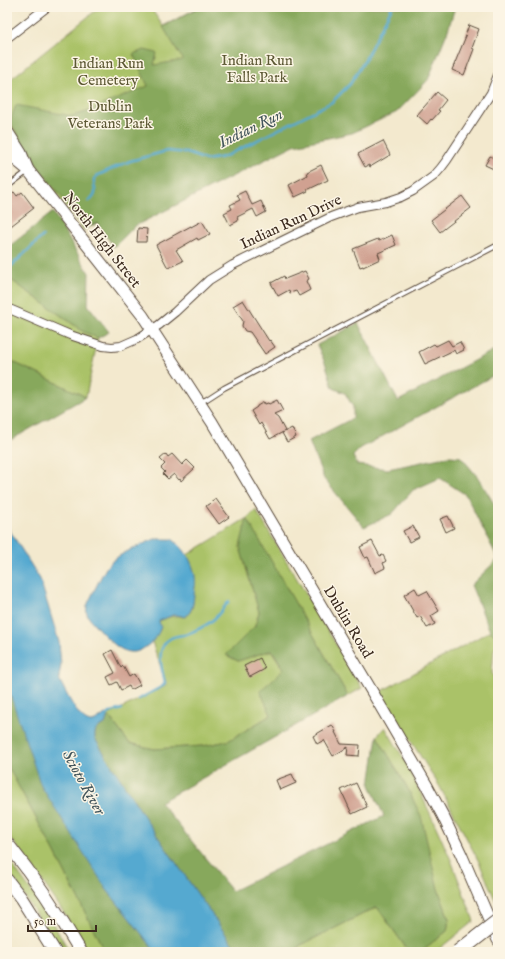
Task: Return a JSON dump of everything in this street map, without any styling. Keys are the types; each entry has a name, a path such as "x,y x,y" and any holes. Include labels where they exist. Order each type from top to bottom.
{"highway":[{"path":"458,952 498,921"}],"main road":[{"name":"North High Street","path":"7,131 21,153 28,170"},
{"name":"North High Street","path":"7,149 17,161 28,170 143,316 152,330"},
{"name":"Dublin Road","path":"152,330 199,402 427,786 461,854 498,940"},
{"path":"7,843 50,901 81,952"},
{"path":"7,880 21,898 55,952"}],"street":[{"path":"7,38 46,7"},
{"name":"Indian Run Drive","path":"7,308 70,335 103,346 121,346 137,339 152,330 175,312 209,280 233,264 331,217 358,207 386,202 401,197 424,184 434,176 447,160 491,93 498,75"}],"lane":[{"path":"7,187 28,170"},
{"path":"199,402 498,245"}],"green space":[{"name":"Dublin Veterans Park","path":"100,7 150,7 163,26 199,7 231,151 84,230 7,132 7,82"},
{"name":"Indian Run Falls Park","path":"199,7 455,7 448,30 428,80 397,112 352,133 294,145 135,226 114,247 97,223 86,228 32,159 10,121 16,105 72,116 86,112 148,86 133,54 144,50 157,53 154,65 183,60 163,27"},
{"path":"53,212 89,273 88,305 109,332 98,338 84,332 7,277 7,248"},
{"path":"7,277 84,332 98,338 86,397 7,359"},
{"path":"358,323 398,401 498,348 498,373 361,448 353,456 357,465 388,469 450,456 461,457 477,476 498,510 498,559 466,495 440,478 413,490 392,514 364,527 324,479 309,441 353,418 353,407 345,393 333,388 326,365 317,345"},
{"path":"7,359 86,397 7,442"},
{"path":"256,510 362,688 348,696 247,519 240,547 259,612 255,626 226,655 238,661 271,650 284,670 271,715 228,741 203,746 154,749 129,743 108,715 167,685 152,642 160,630 159,621 174,616 183,617 190,612 193,602 194,575 187,555 247,518"},
{"path":"247,518 348,696 160,802 232,891 384,816 370,785 377,736 407,787 421,816 438,889 449,919 447,931 420,952 409,952 377,907 299,946 296,952 238,952 149,824 95,739 96,731 105,724 108,715 129,743 154,749 203,746 228,741 271,715 260,691 284,669 272,650 238,661 226,655 255,626 259,612 240,547"},
{"path":"498,559 498,639 490,631 471,585"},
{"path":"490,631 498,639 498,646 494,649 492,673 498,684 497,904 479,862 440,787 380,692"},
{"path":"7,685 107,890 156,952 105,952 54,851 7,765"},
{"path":"385,727 407,764 428,809 451,860 474,921 435,952 420,952 447,931 449,919 438,889 407,787 377,736"},
{"path":"7,765 54,851 105,952 88,952 64,913 27,859 7,834"},
{"path":"7,858 42,906 70,952 60,952 16,883 7,872"},
{"path":"377,907 409,952 296,952 299,946"}],"water":[{"name":"Scioto River","path":"7,526 40,579 59,642 61,665 59,676 60,681 69,698 77,712 87,721 92,722 105,714 108,715 105,724 96,731 95,739 149,824 238,952 156,952 107,890 41,786 7,685"},
{"path":"155,539 172,539 187,555 192,565 195,578 193,604 190,612 185,617 173,615 159,621 161,626 159,632 150,644 140,650 127,652 109,640 89,618 87,615 87,606 102,574 110,563 128,551"}],"building":[{"path":"469,25 479,29 472,48 474,49 464,75 452,70"},
{"path":"437,92 446,100 438,110 440,111 427,124 417,115"},
{"path":"383,141 390,155 370,167 369,165 365,167 358,154"},
{"path":"490,156 498,160 498,171 485,165"},
{"path":"321,165 328,180 295,197 289,185 308,175 307,172"},
{"path":"245,191 252,205 261,201 266,212 257,217 253,209 237,217 238,221 230,225 224,213 232,209 230,205 240,200 237,195"},
{"path":"14,192 17,196 22,192 34,208 7,229 7,197"},
{"path":"462,196 471,208 440,232 431,220"},
{"path":"202,221 210,234 198,240 197,238 176,250 183,261 168,268 156,245"},
{"path":"138,228 147,229 146,242 137,242"},
{"path":"392,235 396,245 378,253 380,259 360,267 353,249 378,239 379,241"},
{"path":"305,271 309,279 306,281 310,290 299,296 296,291 290,293 289,290 278,296 271,283 284,276 285,279"},
{"path":"243,300 269,341 270,340 275,347 265,354 250,332 245,331 242,326 243,321 233,306"},
{"path":"448,340 452,346 460,342 464,350 456,354 454,350 425,364 419,352 434,344 436,346"},
{"path":"277,400 283,411 274,415 278,418 285,431 270,439 261,423 259,425 251,411 264,402 265,404 269,404"},
{"path":"292,428 296,437 287,442 282,433"},
{"path":"166,454 168,457 172,454 182,465 187,460 195,468 181,481 174,474 168,479 163,474 165,472 161,468 165,464 160,459"},
{"path":"216,499 229,517 219,524 206,506"},
{"path":"448,516 454,528 446,532 440,519"},
{"path":"413,526 419,537 409,542 403,531"},
{"path":"372,541 380,556 383,555 386,561 383,563 385,568 375,573 368,557 365,558 360,547"},
{"path":"415,588 419,595 427,591 439,611 431,616 435,624 427,628 420,616 417,618 404,595"},
{"path":"112,650 121,668 123,666 129,677 134,674 140,685 131,690 129,686 121,690 117,682 111,685 107,677 115,673 105,654"},
{"path":"260,658 265,669 250,677 244,666"},
{"path":"332,725 341,744 360,745 359,756 347,755 348,747 333,756 324,740 317,744 313,736"},
{"path":"292,774 296,783 280,790 276,780"},
{"path":"356,783 367,807 352,814 341,790"}],"waterway":[{"name":"Indian Run","path":"89,201 95,194 94,179 98,175 130,161 167,151 187,153 206,160 224,157 332,102 350,84 363,63 392,7"},
{"name":"Indian Run","path":"7,270 43,236"},
{"path":"139,699 163,686 165,683 160,659 162,647 166,642 171,638 184,635 207,624 217,616 229,601"},
{"path":"105,716 122,709"}],"park label":[{"name":"Indian Run Cemetery","path":"108,72"}]}
